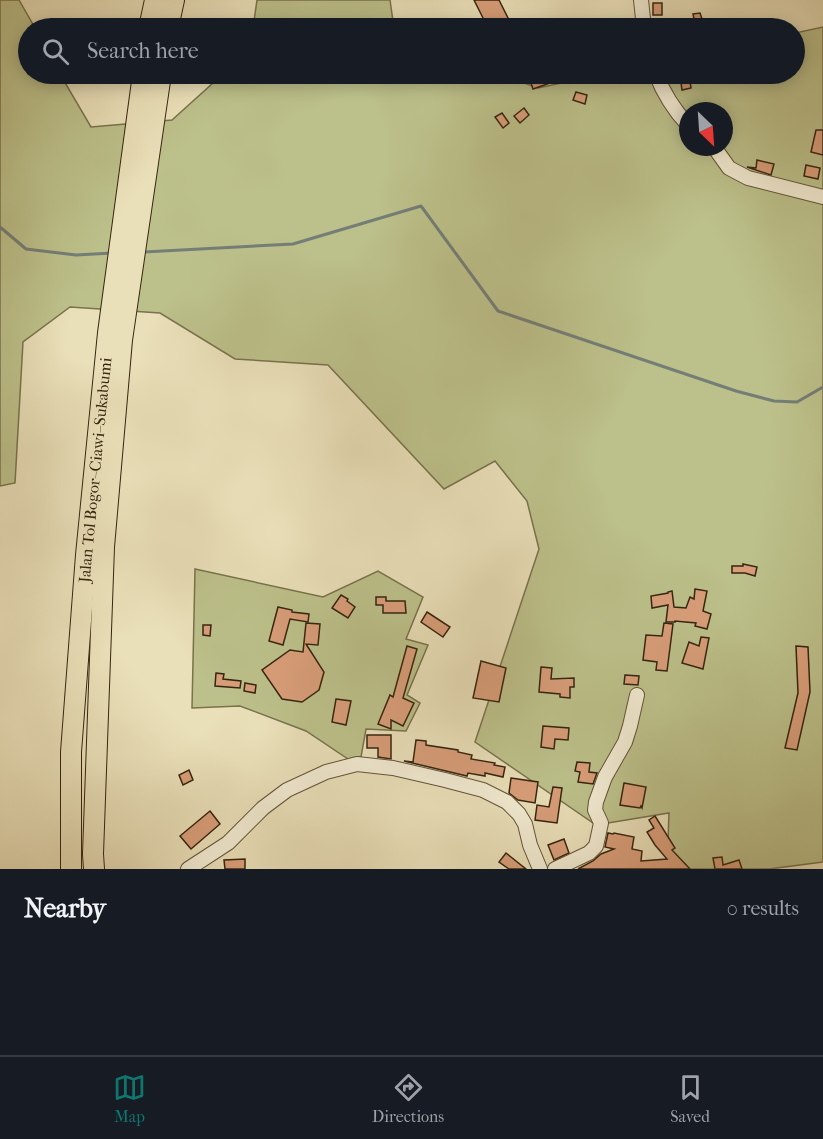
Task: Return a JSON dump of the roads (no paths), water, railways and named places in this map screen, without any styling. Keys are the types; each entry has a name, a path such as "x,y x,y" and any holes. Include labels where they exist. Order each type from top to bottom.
{"highway":[{"path":"155,0 155,18"},
{"path":"162,18 174,0"},
{"name":"Jalan Tol Bogor–Ciawi–Sukabumi","path":"71,869 71,752 86,555 115,337 142,84"},
{"name":"Jalan Tol Bogor–Ciawi–Sukabumi","path":"94,869 104,547 115,337 159,84"}],"street":[{"path":"641,0 643,18"},
{"path":"660,84 679,115"},
{"path":"720,156 729,168 748,178 823,197"},
{"path":"555,869 584,856 596,846 601,822 595,810 596,802 605,777 626,742 637,695"},
{"path":"188,869 224,846 263,808 292,786 326,772 357,764 393,768 458,783 483,790 507,802 525,824 530,845 540,869"}],"waterway":[{"path":"144,252 293,244 421,206 498,311 736,391 774,401 797,402 823,387"},
{"path":"0,227 26,249 76,255 113,253"}]}
